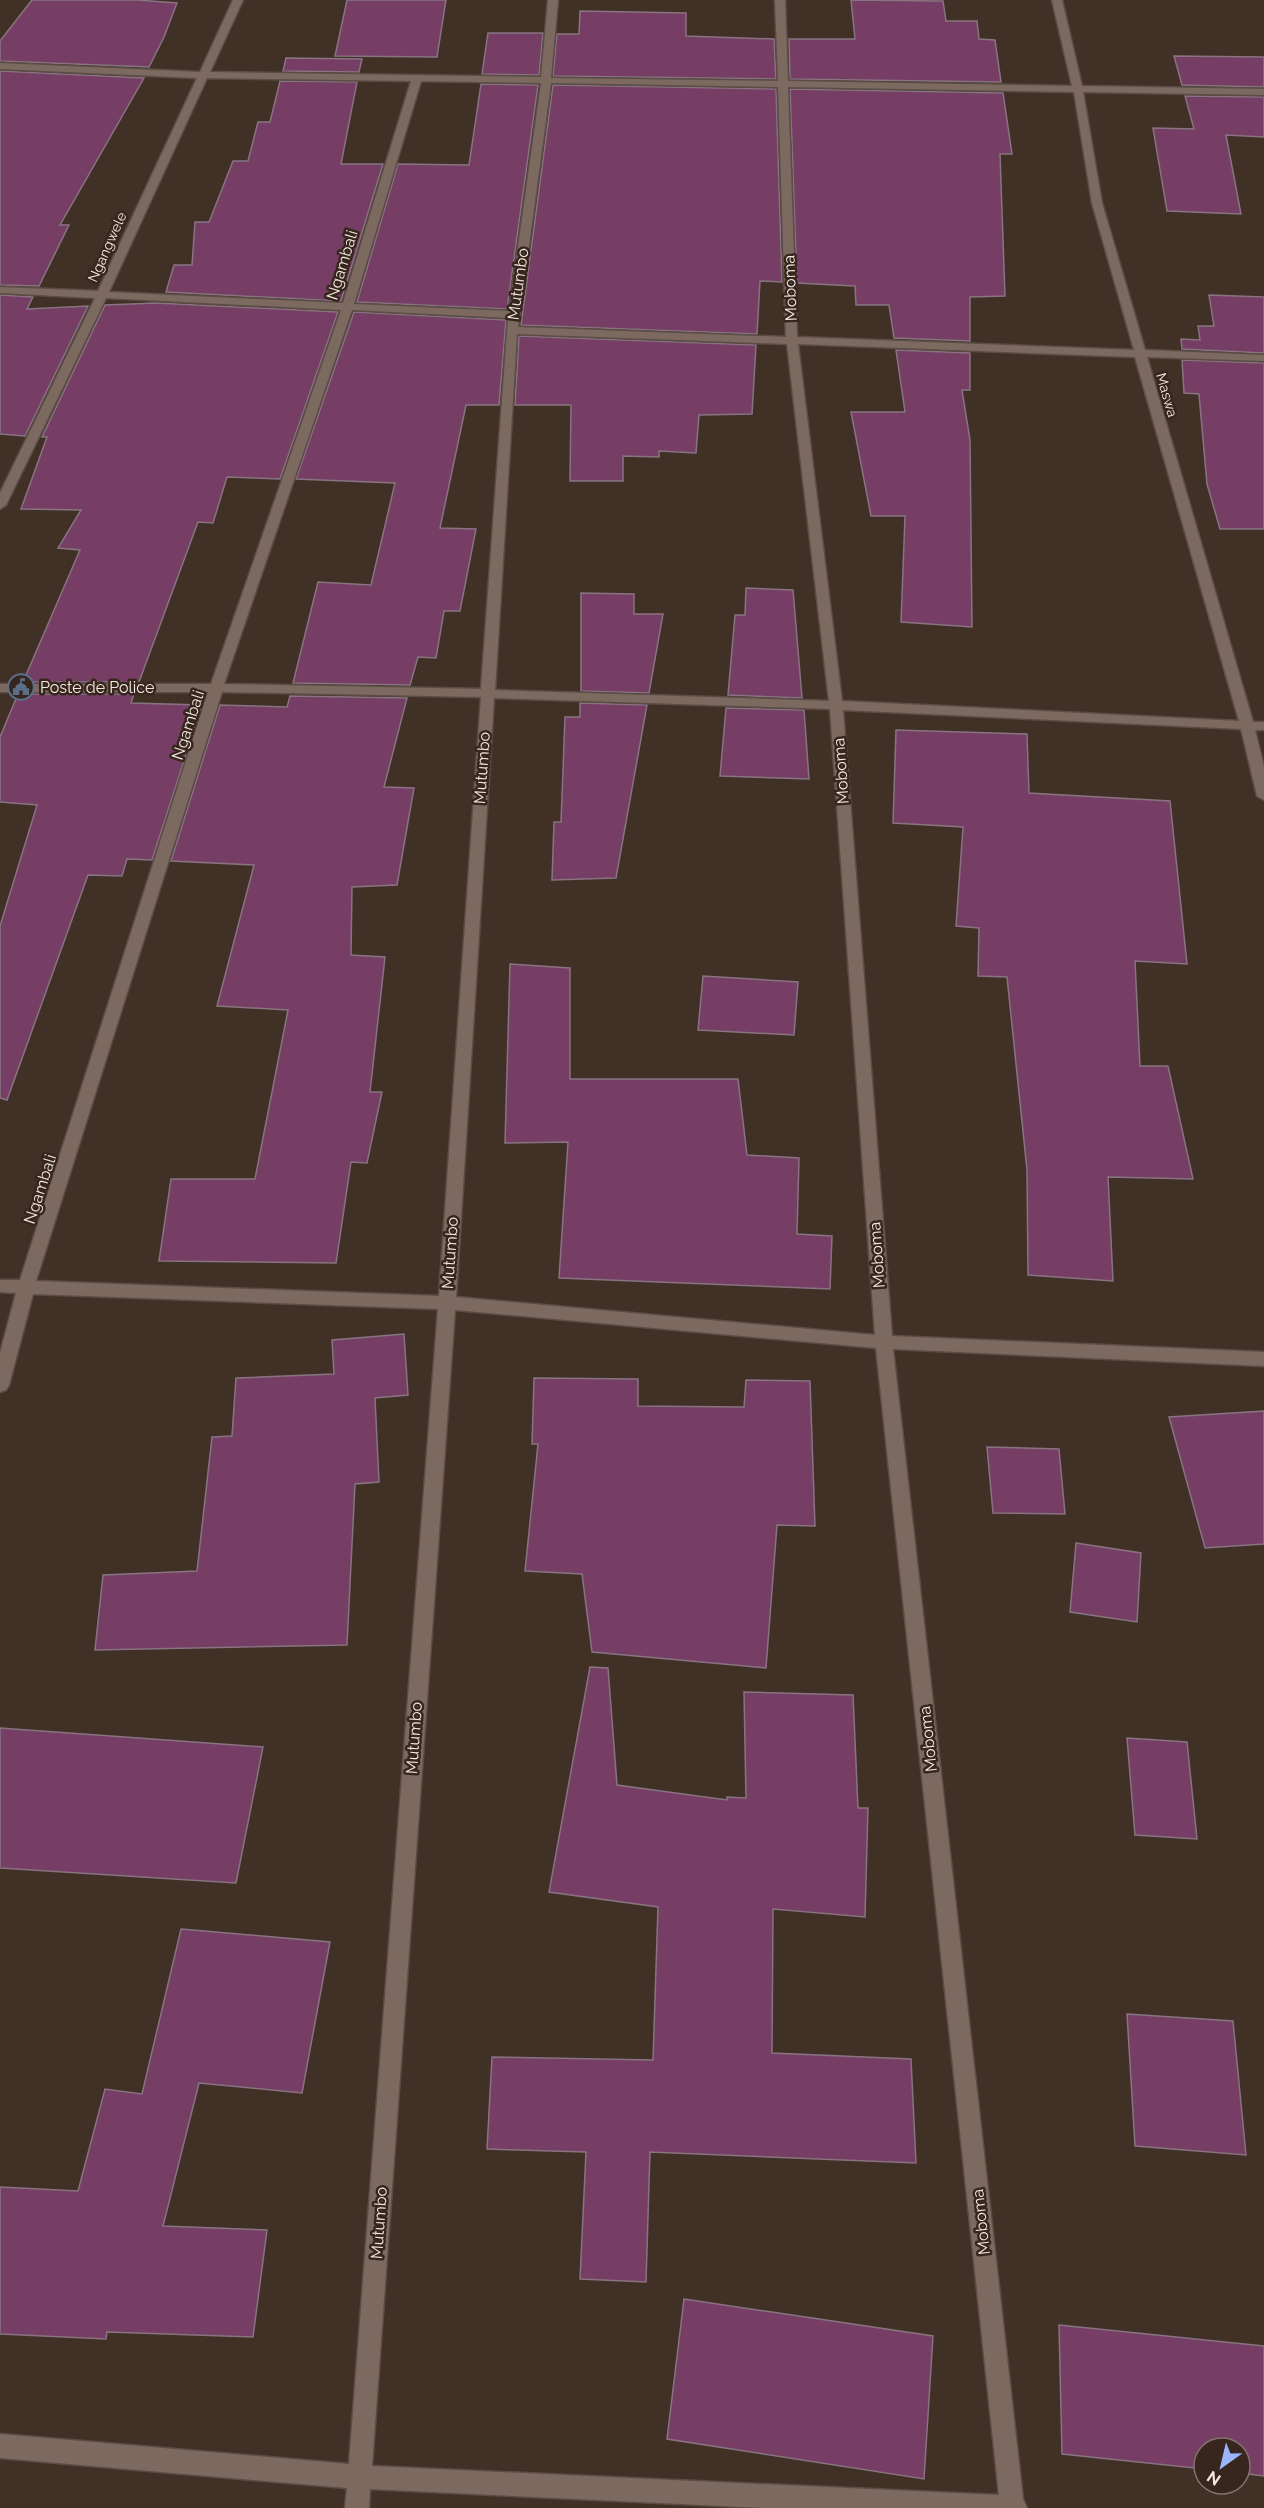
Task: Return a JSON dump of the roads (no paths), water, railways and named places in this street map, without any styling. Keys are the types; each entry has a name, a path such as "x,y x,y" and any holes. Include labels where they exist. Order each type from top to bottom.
{"street":[{"name":"Ngangwele","path":"0,505 102,295 238,0"},
{"name":"Mutumbo","path":"357,2508 447,1303 513,322 546,81 552,0"},
{"name":"Moboma","path":"780,0 792,341 836,705 884,1342 1013,2508"},
{"name":"Maswa","path":"1057,0 1078,89 1097,203 1248,725 1264,796"},
{"path":"0,66 204,75 1264,92"},
{"name":"Ngambali","path":"0,1385 27,1287 217,686 347,308 417,79"},
{"path":"0,290 347,308 792,341 1264,358"},
{"path":"0,688 217,686 487,693 836,705 1264,726"},
{"path":"0,1286 447,1303 884,1342 1264,1359"},
{"path":"0,2446 360,2477 1013,2508"}],"place":[{"name":"Poste de Police","path":"21,687"}]}
